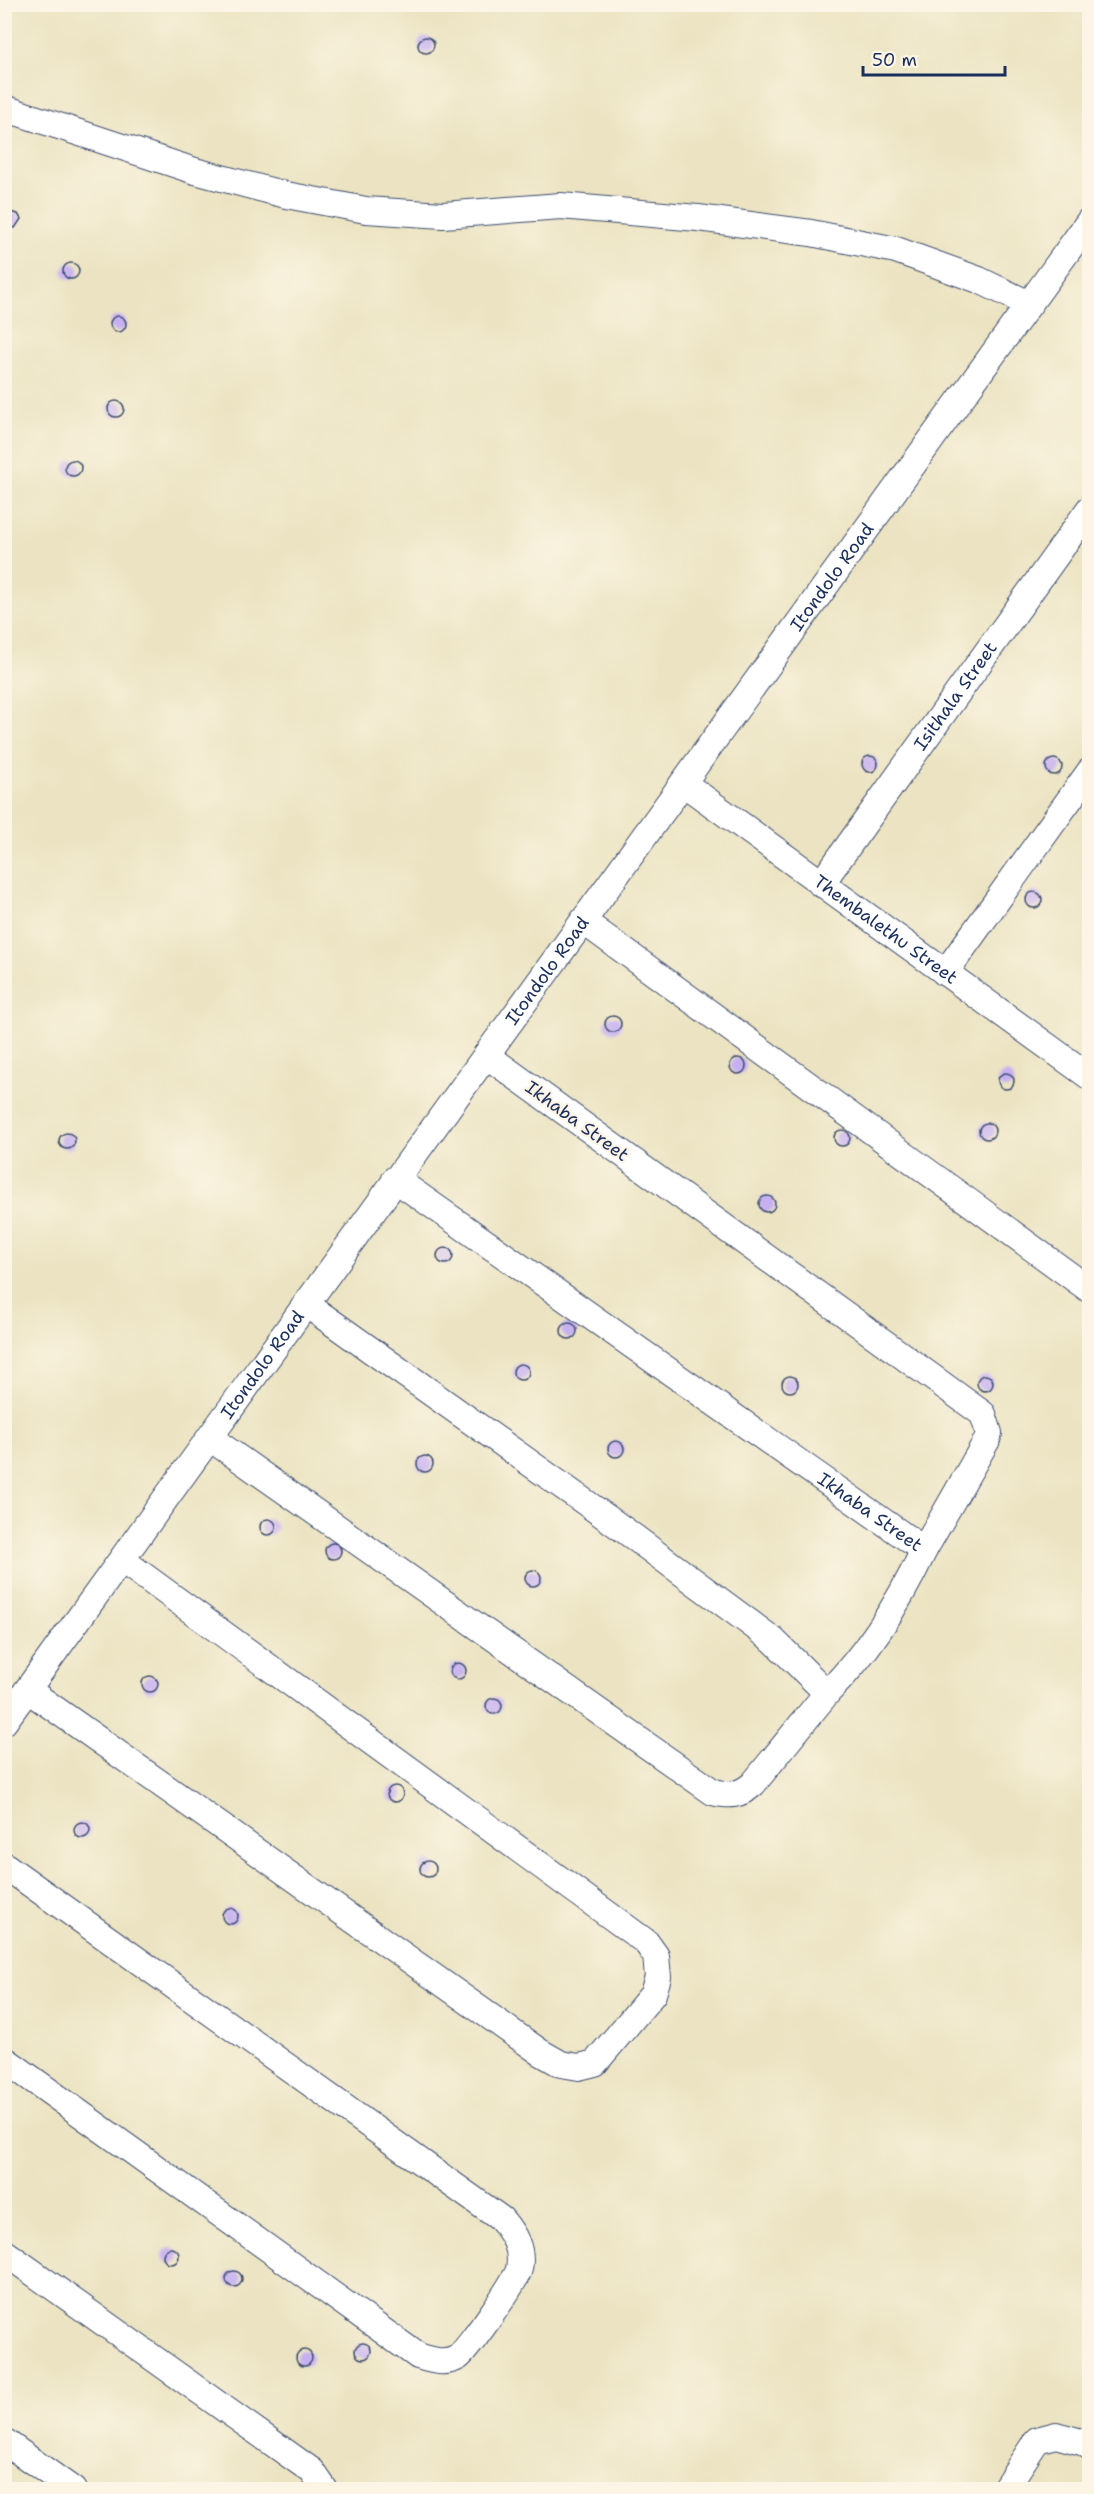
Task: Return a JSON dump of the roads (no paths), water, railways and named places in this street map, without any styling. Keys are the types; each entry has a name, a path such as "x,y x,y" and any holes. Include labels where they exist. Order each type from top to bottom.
{"street":[{"path":"4,108 195,171 286,195 366,210 443,215 561,206 698,218 811,233 896,250 979,280 1029,304"},
{"name":"Itondolo Road","path":"4,1722 1089,220"},
{"name":"Isithala Street","path":"822,884 1089,508"},
{"path":"945,973 1089,771"},
{"name":"Thembalethu Street","path":"683,783 945,973 1085,1066"},
{"path":"583,921 1089,1290"},
{"name":"Ikhaba Street","path":"395,1179 924,1550 987,1440 989,1433 983,1414 486,1055"},
{"path":"306,1304 627,1532 773,1640 826,1693"},
{"path":"210,1438 713,1792 729,1796 744,1792 878,1633 897,1603 924,1550"},
{"path":"28,1690 561,2064 579,2067 595,2063 653,1994 658,1977 656,1956 646,1942 122,1560"},
{"path":"4,1865 501,2218 514,2235 519,2253 519,2272 470,2345 457,2358 438,2363 417,2356 4,2059"},
{"path":"4,2252 312,2471 326,2490"},
{"path":"1004,2490 1037,2440 1056,2435 1088,2443"},
{"path":"4,2441 73,2490"}]}
